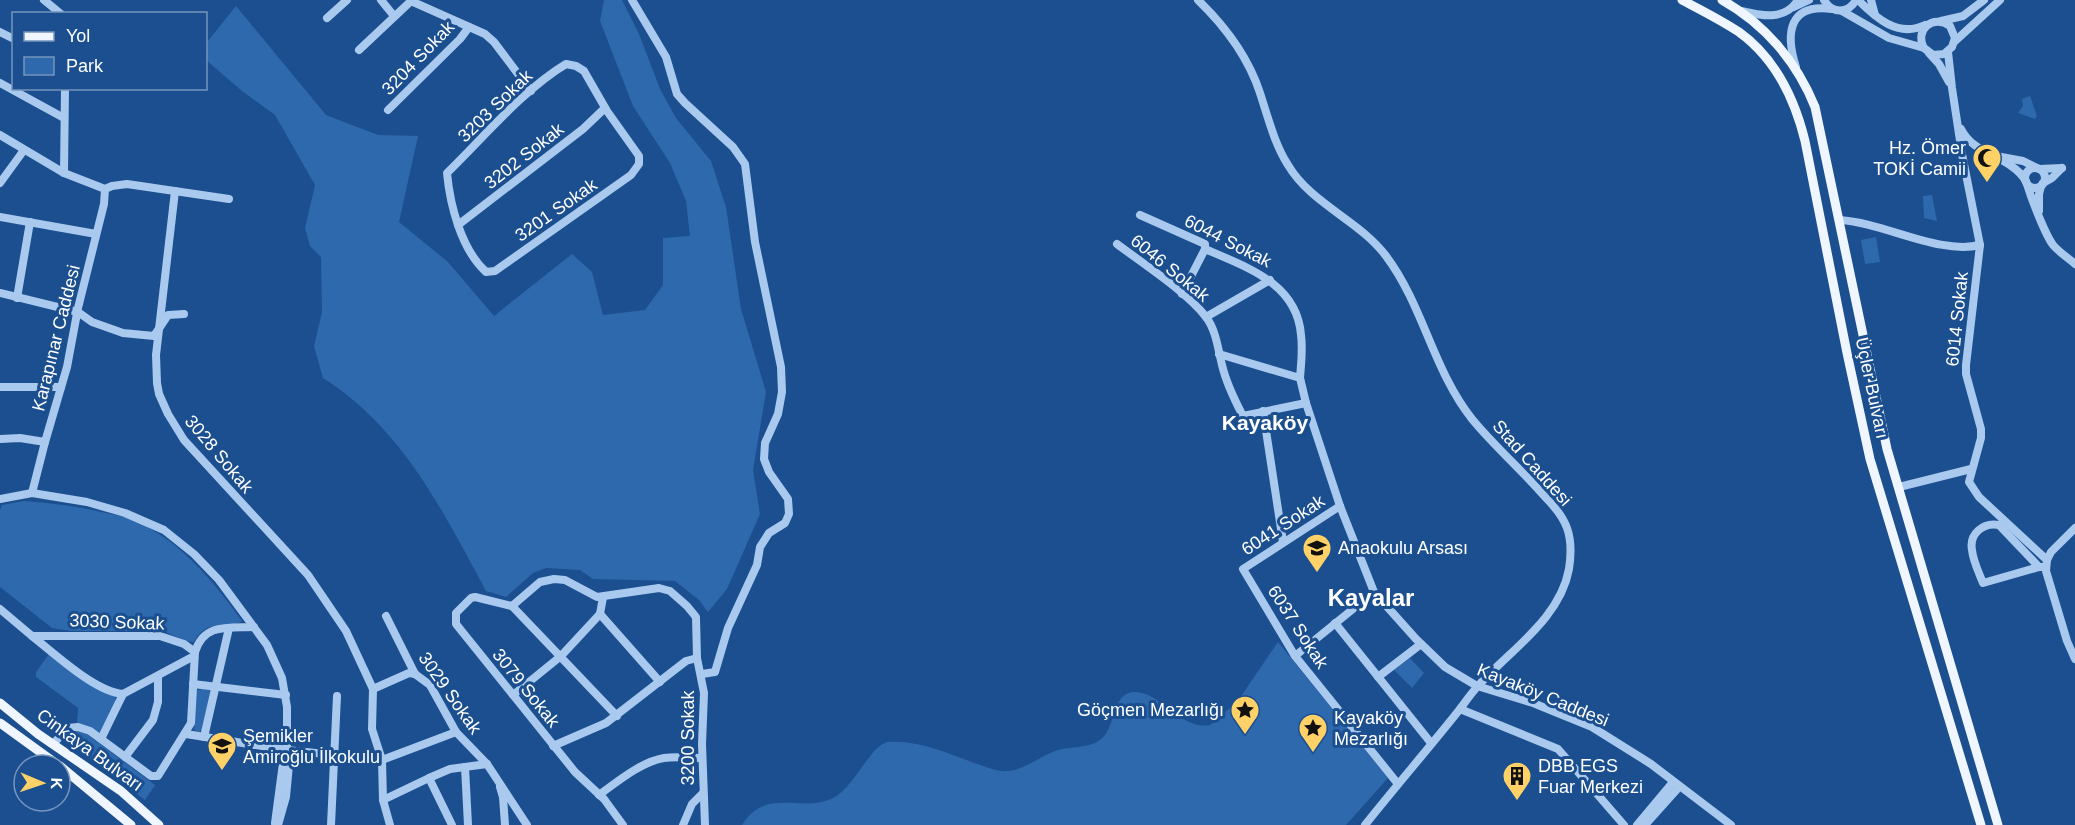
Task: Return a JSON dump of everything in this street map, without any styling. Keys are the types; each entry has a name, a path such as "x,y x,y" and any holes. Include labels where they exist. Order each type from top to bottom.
{"main road":[{"name":"Üçler Bulvarı","path":"1682,0 1740,33 1752,44 1775,69 1797,112 1805,141 1870,459 1981,825"},
{"name":"Üçler Bulvarı","path":"1722,0 1741,11 1770,37 1797,71 1815,108 1887,449 1998,825"},
{"name":"Cinkaya Bulvarı","path":"0,703 53,744 121,791 159,825"},
{"name":"Cinkaya Bulvarı","path":"1,726 40,753"},
{"name":"Cinkaya Bulvarı","path":"72,777 131,825"},
{"path":"1991,800 2003,825"}],"street":[{"path":"44,0 59,12"},
{"path":"327,18 347,0"},
{"path":"381,0 394,16"},
{"path":"632,0 666,57 677,94 733,147 745,164 755,242 781,367 782,392 778,414 765,443 764,459 788,499 789,514 785,523 769,533 760,546 757,565 728,628 715,672 702,674"},
{"name":"Stad Caddesi","path":"1198,0 1220,23 1244,55 1288,166 1299,181 1314,195 1376,245 1388,258 1408,294 1454,391 1472,419 1538,488 1567,527 1570,549 1569,569 1560,593 1536,629 1477,686 1460,710 1365,825"},
{"path":"1741,11 1770,16 1781,14 1796,3 1809,0"},
{"path":"1824,0 1832,9"},
{"path":"1842,11 1851,7 1857,0 1878,19 1903,30 1917,29 1929,23 1963,16 1984,0"},
{"path":"1871,0 1878,19"},
{"path":"1797,71 1790,37 1795,22 1803,12 1809,9 1842,11 1890,38 1938,55 1948,52 1954,42 2001,0"},
{"path":"359,50 411,1 485,34 494,42 531,91"},
{"path":"1940,21 1953,31 1954,42"},
{"path":"1926,50 1921,43 1922,32 1929,23"},
{"name":"3204 Sokak","path":"388,110 460,39 469,27"},
{"name":"6014 Sokak","path":"1926,50 1940,64 1952,88"},
{"name":"6014 Sokak","path":"1948,52 1957,119 1980,245 1966,365 1966,374 1981,429 1981,438 1971,470"},
{"name":"3203 Sokak","path":"458,225 450,196 447,173 552,72 566,64 584,71 605,108"},
{"path":"13,90 64,118"},
{"path":"64,173 65,90"},
{"name":"3201 Sokak","path":"458,225 477,264 486,272 495,271 631,175 639,164 639,156 605,108"},
{"name":"3202 Sokak","path":"458,225 583,129 605,108"},
{"path":"1957,119 1965,138 1971,144 1995,155 2016,169 2026,182 2032,188 2052,178 2062,168 2030,170 2026,174 2026,182 2030,197 2053,244 2075,264"},
{"path":"0,135 64,173 105,189 127,184 229,200"},
{"path":"0,183 24,150"},
{"path":"1995,155 2023,161 2039,169 2045,177 2039,194 2039,213"},
{"name":"Karapınar Caddesi","path":"32,493 68,367 78,312 104,204 105,189"},
{"name":"3028 Sokak","path":"175,191 156,355 157,383 164,406 184,440 308,575 346,631 373,689"},
{"name":"6044 Sokak","path":"1140,215 1205,244 1205,249 1254,270 1279,287 1298,322 1301,334 1300,378"},
{"path":"0,217 96,234"},
{"path":"1840,220 1870,224 1951,247 1968,248 1980,245"},
{"path":"17,298 30,222"},
{"name":"6046 Sokak","path":"1117,244 1182,294 1206,317 1213,331 1233,396 1243,416 1263,411"},
{"path":"1182,294 1205,249"},
{"path":"1206,317 1270,280"},
{"path":"0,293 78,312 92,322 123,333 154,336 168,315 184,314"},
{"path":"1219,354 1300,378"},
{"name":"Kayaköy Caddesi","path":"1300,378 1340,506 1374,592 1420,644 1445,667 1477,686 1533,703 1592,727 1651,764 1731,825"},
{"path":"0,387 61,387"},
{"path":"1283,542 1263,411 1306,403"},
{"path":"0,439 20,438 45,442"},
{"path":"1899,487 1971,470 1969,482 1979,497 2044,565 2075,660"},
{"path":"0,499 32,493 99,505 140,518 164,530 194,554 219,580 275,660 286,694 289,765 287,789 277,825"},
{"name":"6041 Sokak","path":"1243,569 1340,506"},
{"path":"2044,565 1999,525 1986,525 1976,534 1971,550 1983,583 2044,565 2051,552 2075,528"},
{"name":"6037 Sokak","path":"1243,569 1294,656 1398,784"},
{"path":"513,695 561,656 600,614 603,597 590,595 565,580 554,579 540,582 512,606 561,656 616,716"},
{"name":"3200 Sokak","path":"603,597 659,588 670,591 696,617 697,658 704,693 702,758 705,825"},
{"path":"1294,656 1374,592"},
{"name":"3079 Sokak","path":"512,606 476,597 471,598 458,610 456,624 553,746 599,795 623,825"},
{"path":"0,609 32,636 108,691 123,694 158,677 194,654"},
{"path":"600,614 660,682"},
{"name":"3029 Sokak","path":"386,616 415,674 430,685 456,732 487,764 527,825"},
{"path":"1335,623 1431,743"},
{"path":"53,744 72,727 86,729 151,776 156,776 186,734 191,723 194,654 202,635 229,628 254,627"},
{"path":"204,737 229,628"},
{"name":"3030 Sokak","path":"32,636 160,636 184,644 194,654"},
{"path":"1378,677 1420,644"},
{"path":"553,746 606,723 686,661 697,658"},
{"path":"390,825 384,800 382,760 372,729 373,689 409,673 415,674"},
{"path":"125,757 153,720 158,702 158,677"},
{"path":"193,684 286,694"},
{"path":"101,739 123,694"},
{"path":"331,825 337,696"},
{"path":"1460,710 1558,749 1624,825"},
{"path":"186,734 287,750 382,760 456,732"},
{"path":"599,795 651,762 671,757 702,758"},
{"path":"384,800 450,770 487,764"},
{"path":"465,767 468,825"},
{"path":"429,778 452,825"},
{"path":"497,780 503,798 505,825"},
{"path":"1637,825 1676,785"},
{"path":"1645,825 1676,785"},
{"path":"683,825 692,804 703,793"}],"green space":[{"path":"604,0 622,0 639,34 660,89 676,118 711,161 726,207 741,309 766,392 753,470 760,514 727,589 708,612 699,600 675,581 593,579 580,570 546,568 533,573 506,597 486,591 454,531 418,473 398,446 351,398 323,378 314,346 322,312 321,257 310,246 305,228 315,185 275,115 207,61 207,42 236,6 326,115 378,135 418,136 399,222 448,262 494,316 572,254 592,272 603,315 645,310 663,285 663,238 690,236 686,201 670,163 633,106 600,21"},
{"path":"2030,96 2037,116 2035,119 2018,113 2023,106 2022,99"},
{"path":"1932,195 1937,221 1924,218 1923,196"},
{"path":"1876,237 1880,262 1865,264 1861,240"},
{"path":"24,501 118,515 146,526 178,548 192,561 242,621 229,626 205,629 194,642 163,631 70,631 52,628 0,587 0,510 2,505"},
{"path":"1278,642 1388,778 1346,825 742,825 751,813 762,807 784,803 821,802 833,798 848,785 882,744 889,742 923,745 996,770 1014,770 1058,750 1089,745 1100,740 1108,730 1118,703 1126,694 1133,692 1152,697 1190,722 1210,725 1237,702"},
{"path":"49,654 115,697 115,706 99,733 77,724 78,708 36,677 36,672"},
{"path":"1410,658 1424,673 1412,688 1394,670"},
{"path":"196,690 212,690 202,730 199,732 194,730"},
{"path":"78,731 88,735 155,785 145,800 65,739 70,733"}],"place":[{"name":"Hz. Ömer TOKİ Camii","path":"1987,184"},
{"name":"Anaokulu Arsası","path":"1317,574"},
{"name":"Göçmen Mezarlığı","path":"1245,736"},
{"name":"Kayaköy Mezarlığı","path":"1313,754"},
{"name":"Şemikler Amiroğlu İlkokulu","path":"222,772"},
{"name":"DBB EGS Fuar Merkezi","path":"1517,802"}],"district":[{"name":"Kayaköy","path":"1265,422"},
{"name":"Kayalar","path":"1371,597"}]}
